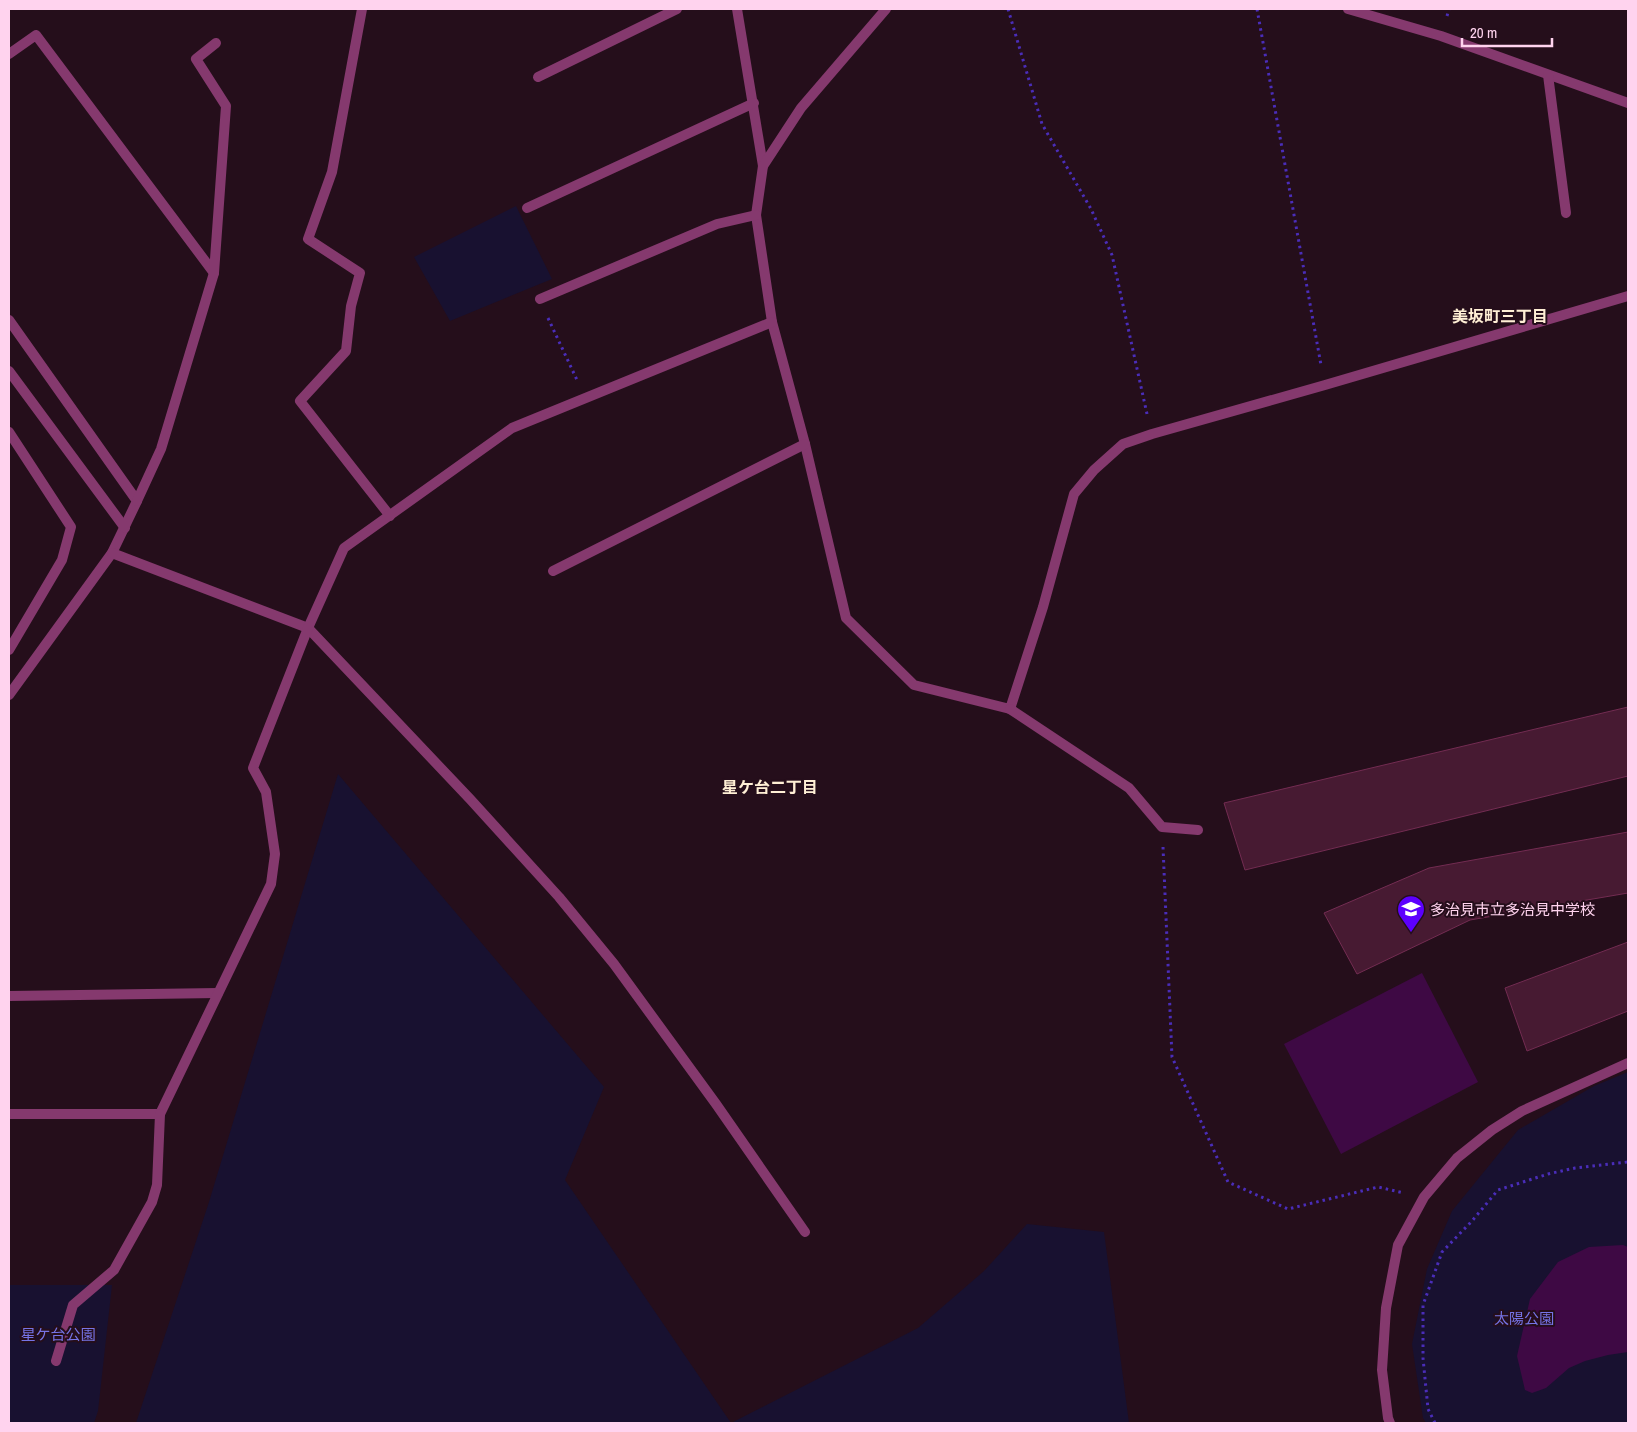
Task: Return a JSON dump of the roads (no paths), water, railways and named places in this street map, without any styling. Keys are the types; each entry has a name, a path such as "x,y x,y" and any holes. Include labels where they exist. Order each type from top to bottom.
{"street":[{"path":"362,9 332,172 308,239 360,273 351,306 346,351 300,401 390,516"},
{"path":"538,77 677,9"},
{"path":"737,9 763,166 756,216 772,322 805,444 846,618 914,685 1010,709 1129,788 1162,827 1198,830"},
{"path":"763,166 800,108 886,9"},
{"path":"1348,9 1441,36 1628,103"},
{"path":"9,54 36,35 214,274"},
{"path":"9,695 112,553 161,449 214,274 226,106 196,59 216,43"},
{"path":"1548,75 1566,213"},
{"path":"527,208 754,103"},
{"path":"540,299 717,224 756,216"},
{"path":"1010,709 1043,607 1074,494 1094,470 1123,444 1628,296"},
{"path":"9,320 137,501"},
{"path":"56,1361 73,1305 114,1270 152,1202 157,1185 160,1114 270,884 275,854 266,792 253,768 308,628 344,548 512,428 772,322"},
{"path":"9,370 125,528"},
{"path":"9,432 71,527 62,560 9,650"},
{"path":"553,571 805,444"},
{"path":"112,553 308,628 470,800 559,897 590,934 716,1104 805,1232"},
{"path":"9,996 218,993"},
{"path":"1390,1423 1382,1370 1386,1308 1398,1245 1424,1197 1457,1158 1492,1130 1522,1111 1628,1063"},
{"path":"9,1114 160,1114"}],"place":[{"name":"多治見市立多治見中学校","path":"1411,933"}],"district":[{"name":"美坂町三丁目","path":"1500,316"},
{"name":"星ケ台二丁目","path":"770,787"}],"park label":[{"name":"太陽公園","path":"1524,1318"},
{"name":"星ケ台公園","path":"58,1334"}]}
